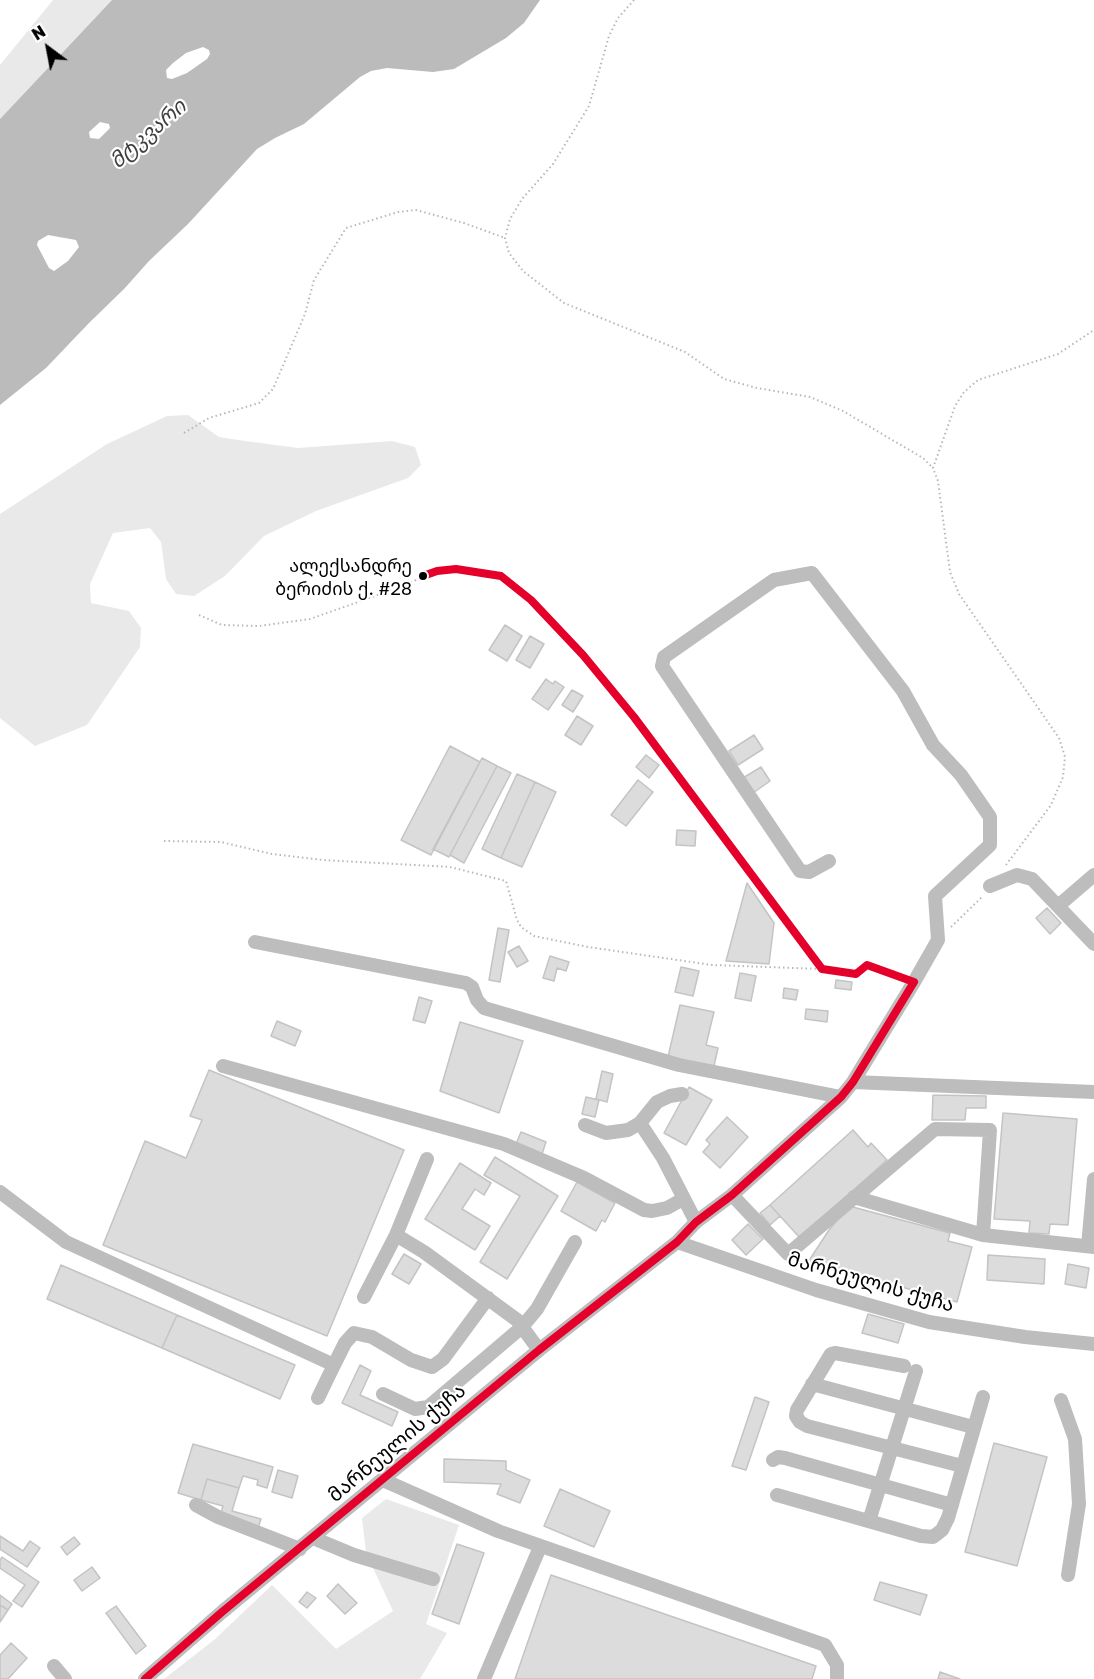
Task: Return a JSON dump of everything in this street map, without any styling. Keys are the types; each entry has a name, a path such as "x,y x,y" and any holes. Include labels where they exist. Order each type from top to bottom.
{"street":[{"path":"829,861 809,872 800,871 662,666 664,657 774,580 812,573 903,691 933,745 961,775 990,817 990,845 935,896 938,940"},
{"path":"1058,906 1094,874"},
{"path":"990,886 1017,875 1032,879 1094,944"},
{"name":"მარნეულის ქუჩა","path":"145,1679 539,1350 677,1242 696,1222 732,1195 841,1097 853,1082 938,940"},
{"path":"255,942 466,983 472,987 477,1000 484,1008 680,1065 841,1097"},
{"path":"223,1066 504,1144 585,1178 644,1209 652,1211 667,1208 683,1199"},
{"path":"853,1082 1094,1092"},
{"path":"585,1125 606,1133 628,1130 640,1123 657,1102 682,1094"},
{"path":"640,1123 663,1158 696,1222"},
{"path":"732,1195 788,1254 935,1129 990,1130 982,1235"},
{"path":"364,1297 396,1235 427,1159"},
{"path":"854,1197 982,1235 1091,1247 1094,1179"},
{"path":"0,1192 66,1242 334,1365"},
{"path":"396,1235 424,1252 517,1320 539,1350"},
{"path":"383,1394 415,1409 428,1407 522,1327 537,1309 575,1242"},
{"name":"მარნეულის ქუჩა","path":"677,1242 816,1290 929,1322 1025,1337 1094,1344"},
{"path":"318,1398 345,1343 354,1334 372,1337 411,1360 432,1367 443,1359 488,1298"},
{"path":"869,1521 892,1448 906,1409 910,1368 836,1353 828,1357 797,1410 796,1416 800,1422 807,1426 892,1448 962,1466"},
{"path":"812,1384 973,1427"},
{"path":"777,1495 921,1536 933,1537 942,1530 952,1505 983,1397"},
{"path":"1061,1400 1075,1439 1079,1504 1068,1575"},
{"path":"773,1460 778,1457 785,1458 952,1505"},
{"path":"383,1480 540,1547 825,1645 837,1665 837,1679"},
{"path":"196,1505 218,1517 300,1549"},
{"path":"313,1538 354,1555 433,1579"},
{"path":"484,1679 540,1547"},
{"path":"54,1665 65,1679"}],"path":[{"path":"634,0 618,18 609,36 589,106 553,164 522,199 510,219 505,238 508,253 523,272 564,303 685,352 724,379 757,388 810,397 843,411 923,458 933,468 938,481 950,572 959,594 1059,738 1065,758 1063,777 1052,805 1004,868"},
{"path":"184,433 209,418 259,403 273,389 305,314 314,280 345,228 398,212 416,210 464,223 505,238"},
{"path":"933,468 955,406 964,392 978,380 1058,354 1094,330"},
{"path":"199,615 222,625 259,626 310,619 395,589 437,571 456,569 501,576 531,600 583,655 626,708 822,969"},
{"path":"164,841 221,842 272,854 323,860 450,867 506,881 517,920 521,927 534,936 588,947 712,964 822,969 856,974 867,966 914,982"},
{"path":"938,940 980,900 990,886"}],"shaded area":[{"path":"53,0 112,0 0,119 0,65"},
{"path":"188,415 219,437 298,448 392,441 415,447 421,465 408,478 316,511 264,536 225,576 194,596 176,594 166,579 161,542 150,528 113,533 90,584 91,603 129,611 141,628 140,647 87,725 35,746 0,718 0,514 107,444 167,416"},
{"path":"386,1499 459,1525 426,1624 447,1633 420,1679 164,1679 214,1640 272,1585 336,1649 393,1611 366,1553 362,1518"}],"water":[{"name":"მტკვარი","path":"112,0 540,0 524,23 506,38 454,69 433,72 387,68 371,71 360,77 304,124 257,149 188,224 46,368 0,405 0,119","holes":["203,47 209,50 210,54 207,59 187,73 172,79 167,78 166,70 173,63 186,53","100,122 109,124 110,128 99,139 90,138 89,132","48,235 76,240 79,247 68,261 54,271 49,268 37,245 38,241"]}],"building":[{"path":"505,625 522,636 507,661 489,650"},
{"path":"530,636 544,644 530,668 516,660"},
{"path":"546,679 553,684 555,681 564,687 548,710 532,699"},
{"path":"572,690 583,696 573,712 562,705"},
{"path":"577,716 593,726 581,745 565,735"},
{"path":"754,735 763,749 738,765 729,751"},
{"path":"450,746 480,762 431,855 401,840"},
{"path":"646,755 659,765 649,778 636,767"},
{"path":"482,758 497,766 449,857 433,849"},
{"path":"497,766 511,773 464,863 450,855"},
{"path":"761,767 770,781 753,793 743,778"},
{"path":"517,774 535,782 501,858 482,849"},
{"path":"638,780 653,792 626,826 611,815"},
{"path":"535,782 556,792 522,867 501,858"},
{"path":"677,830 696,831 695,846 676,845"},
{"path":"747,883 774,923 769,964 726,961"},
{"path":"1047,908 1061,923 1050,934 1036,918"},
{"path":"498,928 509,930 500,982 489,980"},
{"path":"519,946 528,961 517,967 508,952"},
{"path":"550,956 569,962 566,971 557,968 554,981 543,978"},
{"path":"681,967 699,971 693,996 675,992"},
{"path":"740,973 756,976 751,1001 735,998"},
{"path":"836,980 852,982 851,990 835,988"},
{"path":"784,988 798,990 796,1000 783,998"},
{"path":"419,997 432,1001 425,1023 413,1020"},
{"path":"680,1005 714,1012 706,1045 718,1048 714,1066 668,1057"},
{"path":"806,1009 828,1011 827,1022 805,1019"},
{"path":"277,1021 301,1031 295,1046 271,1036"},
{"path":"460,1022 523,1041 499,1113 440,1091"},
{"path":"209,1070 404,1150 327,1336 103,1245 145,1141 186,1158 202,1120 190,1116"},
{"path":"602,1071 613,1074 607,1102 596,1099"},
{"path":"689,1087 712,1100 686,1145 664,1133"},
{"path":"933,1095 986,1096 986,1108 966,1108 965,1120 932,1120"},
{"path":"586,1097 599,1100 595,1117 582,1114"},
{"path":"1003,1113 1077,1119 1068,1225 1050,1224 1049,1234 1029,1233 1030,1221 994,1219"},
{"path":"727,1117 748,1137 720,1168 703,1152 710,1144 706,1140"},
{"path":"853,1130 868,1147 871,1143 887,1160 800,1238 770,1205"},
{"path":"521,1132 546,1142 542,1154 516,1144"},
{"path":"495,1157 558,1196 507,1279 480,1262 520,1196 484,1175"},
{"path":"460,1163 491,1183 484,1195 475,1189 462,1209 490,1226 475,1250 425,1219"},
{"path":"577,1182 615,1203 605,1222 602,1220 596,1231 561,1211"},
{"path":"770,1205 780,1216 770,1225 760,1213"},
{"path":"849,1206 950,1233 948,1241 972,1247 957,1302 808,1262 829,1230"},
{"path":"748,1224 763,1239 746,1255 732,1240"},
{"path":"404,1254 421,1264 409,1284 392,1274"},
{"path":"988,1255 1045,1259 1044,1284 987,1280"},
{"path":"1068,1264 1089,1268 1086,1288 1065,1284"},
{"path":"61,1265 177,1315 162,1348 47,1299"},
{"path":"868,1314 904,1324 898,1343 862,1333"},
{"path":"177,1315 295,1365 280,1399 162,1348"},
{"path":"360,1365 371,1371 360,1395 398,1412 392,1426 342,1403"},
{"path":"755,1397 769,1402 746,1470 732,1466"},
{"path":"994,1443 1047,1457 1017,1566 965,1552"},
{"path":"193,1444 273,1467 267,1488 257,1485 258,1480 243,1476 239,1488 207,1479 201,1500 178,1493"},
{"path":"444,1459 506,1461 506,1470 530,1480 520,1503 497,1494 501,1484 444,1482"},
{"path":"278,1470 298,1476 292,1498 272,1492"},
{"path":"207,1479 239,1488 232,1511 261,1519 258,1528 220,1517 223,1506 201,1500"},
{"path":"560,1489 610,1511 594,1547 544,1526"},
{"path":"0,1536 23,1551 30,1541 40,1548 27,1567 0,1549"},
{"path":"74,1537 80,1544 67,1555 61,1547"},
{"path":"457,1544 484,1553 459,1624 432,1614"},
{"path":"2,1557 39,1582 22,1607 13,1601 25,1585 0,1568"},
{"path":"92,1567 100,1578 82,1591 74,1580"},
{"path":"551,1575 816,1666 812,1679 515,1679"},
{"path":"880,1582 927,1595 920,1615 874,1600"},
{"path":"338,1584 357,1603 345,1614 327,1596"},
{"path":"307,1592 316,1598 307,1608 299,1602"},
{"path":"0,1595 12,1604 8,1610 0,1605"},
{"path":"0,1605 8,1610 0,1622"},
{"path":"116,1606 146,1646 136,1654 106,1613"},
{"path":"11,1643 27,1658 8,1679 0,1679 0,1655"},
{"path":"940,1672 960,1679 938,1679"}],"transit line":[{"path":"145,1679 222,1612 539,1350 677,1242 696,1222 732,1195 841,1097 853,1082 914,982 867,965 856,974 822,969 634,717 583,655 531,600 501,576 456,569 437,571 423,576"}],"place":[{"name":"ალექსანდრე ბერიძის ქ. #28","path":"423,576"}]}
